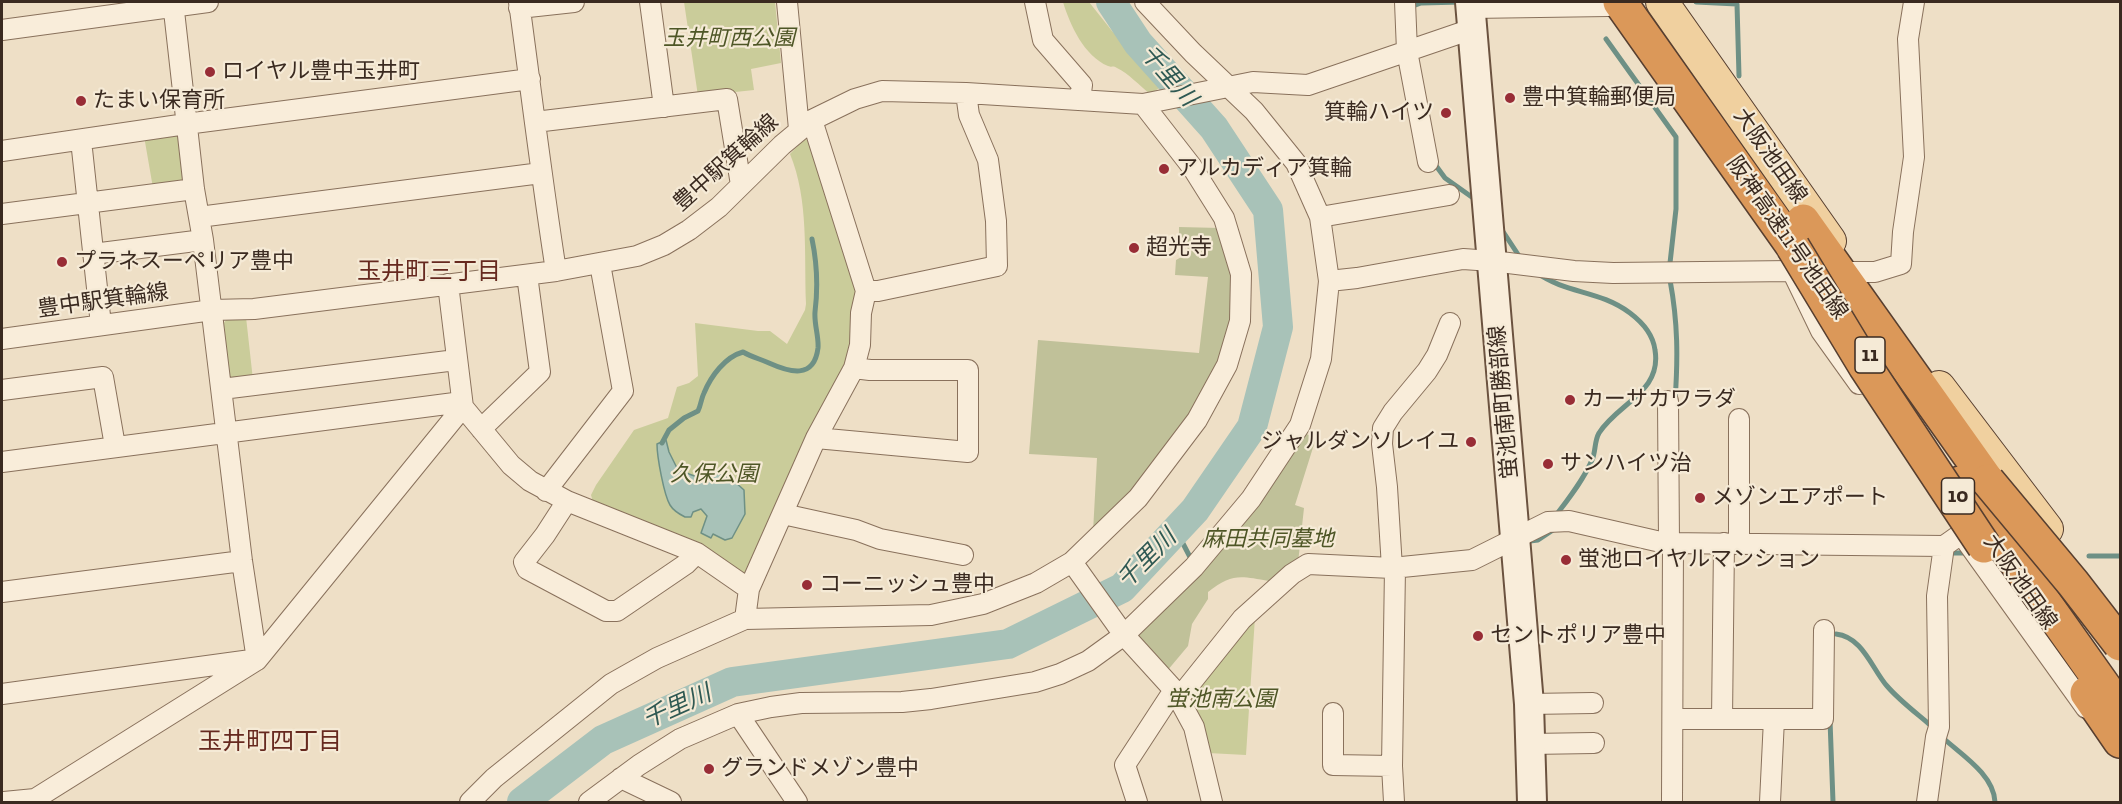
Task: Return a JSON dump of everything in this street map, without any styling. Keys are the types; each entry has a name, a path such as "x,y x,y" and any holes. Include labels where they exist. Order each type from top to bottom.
{"highway":[{"name":"阪神高速11号池田線","path":"1647,2 2121,669"},
{"name":"阪神高速11号池田線","path":"1611,3 1793,259 2121,709"},
{"name":"11","path":"1793,259 1940,482 2121,741"},
{"name":"11","path":"1988,482 2121,644"}],"main road":[{"name":"大阪池田線","path":"1662,2 1852,272 2061,548 2086,576 2121,625"},
{"name":"大阪池田線","path":"1793,259 2121,724"},
{"path":"2086,576 2087,596 2121,655"}],"street":[{"path":"2,30 173,4 208,2"},
{"path":"556,271 519,5 574,2"},
{"path":"650,2 664,107"},
{"path":"745,620 749,589 816,438 854,368 860,345 861,313 866,291 806,125 787,2"},
{"path":"1035,2 1043,40 1082,85 1080,100"},
{"path":"589,802 680,739 738,714 801,703 902,702 931,699 1035,682 1060,674 1088,661 1124,635 1202,559 1251,499 1300,425 1321,359 1329,281 1320,217 1296,163 1254,111 1227,88 1145,2"},
{"path":"1405,2 1407,51 1428,162"},
{"path":"1852,272 1875,272 1901,264 1902,232 1914,158 1908,39 1914,2"},
{"name":"豊中駅箕輪線","path":"2,339 212,310 254,309 527,275 637,256 664,245 689,230 719,207 806,125 855,99 882,91 966,93 1146,104 1253,82 1308,84 1407,51 1471,13 1611,3"},
{"path":"173,4 194,189 203,240 256,660"},
{"name":"蛍池南町勝部線","path":"1471,13 1529,704 1532,802"},
{"path":"2,151 186,123 530,79"},
{"path":"866,291 878,291 997,266 996,221 988,160 969,115 966,93"},
{"path":"536,122 727,99 741,185"},
{"path":"470,802 494,778 611,684 657,658 745,620 931,615 984,604 1036,583 1072,562 1138,498 1197,420 1227,365 1240,321 1241,274 1224,218 1192,167 1146,104"},
{"path":"81,140 101,325"},
{"path":"199,217 541,173"},
{"path":"2,214 194,189"},
{"path":"1320,217 1449,195"},
{"path":"93,254 203,240"},
{"path":"1329,281 1463,259 1613,273 1793,259 1821,332 1909,453 1961,534 2121,757"},
{"path":"546,490 623,391 600,264"},
{"path":"481,429 540,372 527,275"},
{"path":"448,284 463,404 511,465 546,490 567,501 697,553 749,589"},
{"path":"1394,802 1392,766 1393,568 1382,444 1383,428 1393,412 1427,371 1437,355 1450,323"},
{"path":"222,389 456,360"},
{"path":"816,438 968,452 968,370 854,368"},
{"path":"2,390 103,377 115,446"},
{"path":"1668,401 1674,719 1672,802"},
{"path":"2,462 226,431 463,404"},
{"path":"4,802 35,799 256,660 463,404"},
{"path":"1722,719 1739,419"},
{"path":"567,501 524,562 527,569 606,611 616,611 687,564 697,553"},
{"path":"783,514 856,530 880,539 963,555"},
{"path":"1137,802 1125,765 1176,694 1242,619 1292,574 1308,564 1393,568 1473,560 1548,522 1569,521 1671,543 1944,546 1961,534"},
{"path":"1927,802 1939,727 1936,596 1944,546"},
{"path":"2,592 242,561"},
{"path":"1072,562 1124,635 1176,694 1194,727 1212,802"},
{"path":"1674,719 1823,719 1824,630"},
{"path":"2,694 256,660"},
{"path":"1529,704 1593,703"},
{"path":"1332,713 1333,765 1392,766"},
{"path":"738,714 797,802"},
{"path":"1770,802 1774,719"},
{"path":"1530,744 1594,743"},
{"path":"621,778 671,802"}],"green space":[{"name":"玉井町西公園","path":"684,2 775,2 781,63 751,69 754,90 698,96"},
{"path":"1063,2 1089,2 1112,31 1144,63 1143,66 1161,87 1150,94 1125,73 1108,66 1092,55 1074,30"},
{"path":"171,133 179,138 184,179 182,183 153,188 144,136"},
{"name":"久保公園","path":"804,139 808,140 820,171 859,292 851,364 751,575 744,577 594,506 591,495 634,430 668,418 677,387 689,383 698,376 695,323 770,331 787,344 806,304 803,208 790,154"},
{"path":"1179,227 1220,228 1232,264 1234,279 1228,338 1217,370 1202,401 1184,429 1163,457 1093,532 1097,458 1029,454 1038,340 1199,353 1208,277 1175,275 1176,260 1187,254 1187,239 1179,237"},
{"path":"246,317 253,380 227,378 221,327 226,320"},
{"name":"麻田共同墓地","path":"1302,432 1316,438 1295,505 1304,508 1298,563 1283,570 1269,581 1237,577 1208,592 1208,599 1192,624 1188,646 1167,671 1138,636 1138,627"},
{"name":"蛍池南公園","path":"1255,617 1246,755 1208,753 1187,697"}],"shaded area":[{"path":"666,440 678,470 700,478 717,473 734,481 744,490 745,514 732,538 725,540 713,534 711,538 701,533 707,516 701,509 693,512 691,517 685,517 670,505 663,485 657,450 657,444"}],"waterway":[{"name":"千里川","path":"522,802 603,740 732,682 1008,644 1122,588 1195,510 1252,427 1278,327 1268,210 1214,128 1138,43 1111,2"},
{"path":"1410,7 1421,3 1462,2"},
{"path":"1696,2 1737,4 1739,76"},
{"path":"1606,39 1676,137 1676,209 1670,263"},
{"path":"1434,163 1445,178 1476,200"},
{"path":"1500,227 1521,259"},
{"path":"662,443 669,430 684,418 698,411 711,380 736,354 743,352 792,371 800,371 811,365 816,358 818,348 815,317 815,257 812,239"},
{"path":"1537,273 1560,285 1607,300 1630,313 1646,329 1655,350 1652,376 1637,396 1599,433 1589,467 1557,514"},
{"path":"1670,280 1677,340 1675,401"},
{"path":"1176,530 1191,559"},
{"path":"1530,541 1538,540 1553,530"},
{"path":"1951,553 1963,553"},
{"path":"2089,556 2120,556"},
{"path":"1836,634 1845,636 1860,647 1887,686 1929,724"},
{"path":"1830,720 1833,802"},
{"path":"1943,738 1983,774 1993,792 1995,802"}],"place":[{"name":"ロイヤル豊中玉井町","path":"210,72"},
{"name":"豊中箕輪郵便局","path":"1510,98"},
{"name":"たまい保育所","path":"81,101"},
{"name":"箕輪ハイツ","path":"1446,113"},
{"name":"アルカディア箕輪","path":"1164,169"},
{"name":"超光寺","path":"1134,248"},
{"name":"プラネスーペリア豊中","path":"62,262"},
{"name":"カーサカワラダ","path":"1570,400"},
{"name":"ジャルダンソレイユ","path":"1471,442"},
{"name":"サンハイツ治","path":"1548,464"},
{"name":"メゾンエアポート","path":"1700,498"},
{"name":"蛍池ロイヤルマンション","path":"1566,560"},
{"name":"コーニッシュ豊中","path":"807,585"},
{"name":"セントポリア豊中","path":"1478,636"},
{"name":"グランドメゾン豊中","path":"709,769"}],"district":[{"name":"玉井町三丁目","path":"429,272"},
{"name":"玉井町四丁目","path":"270,742"}]}
